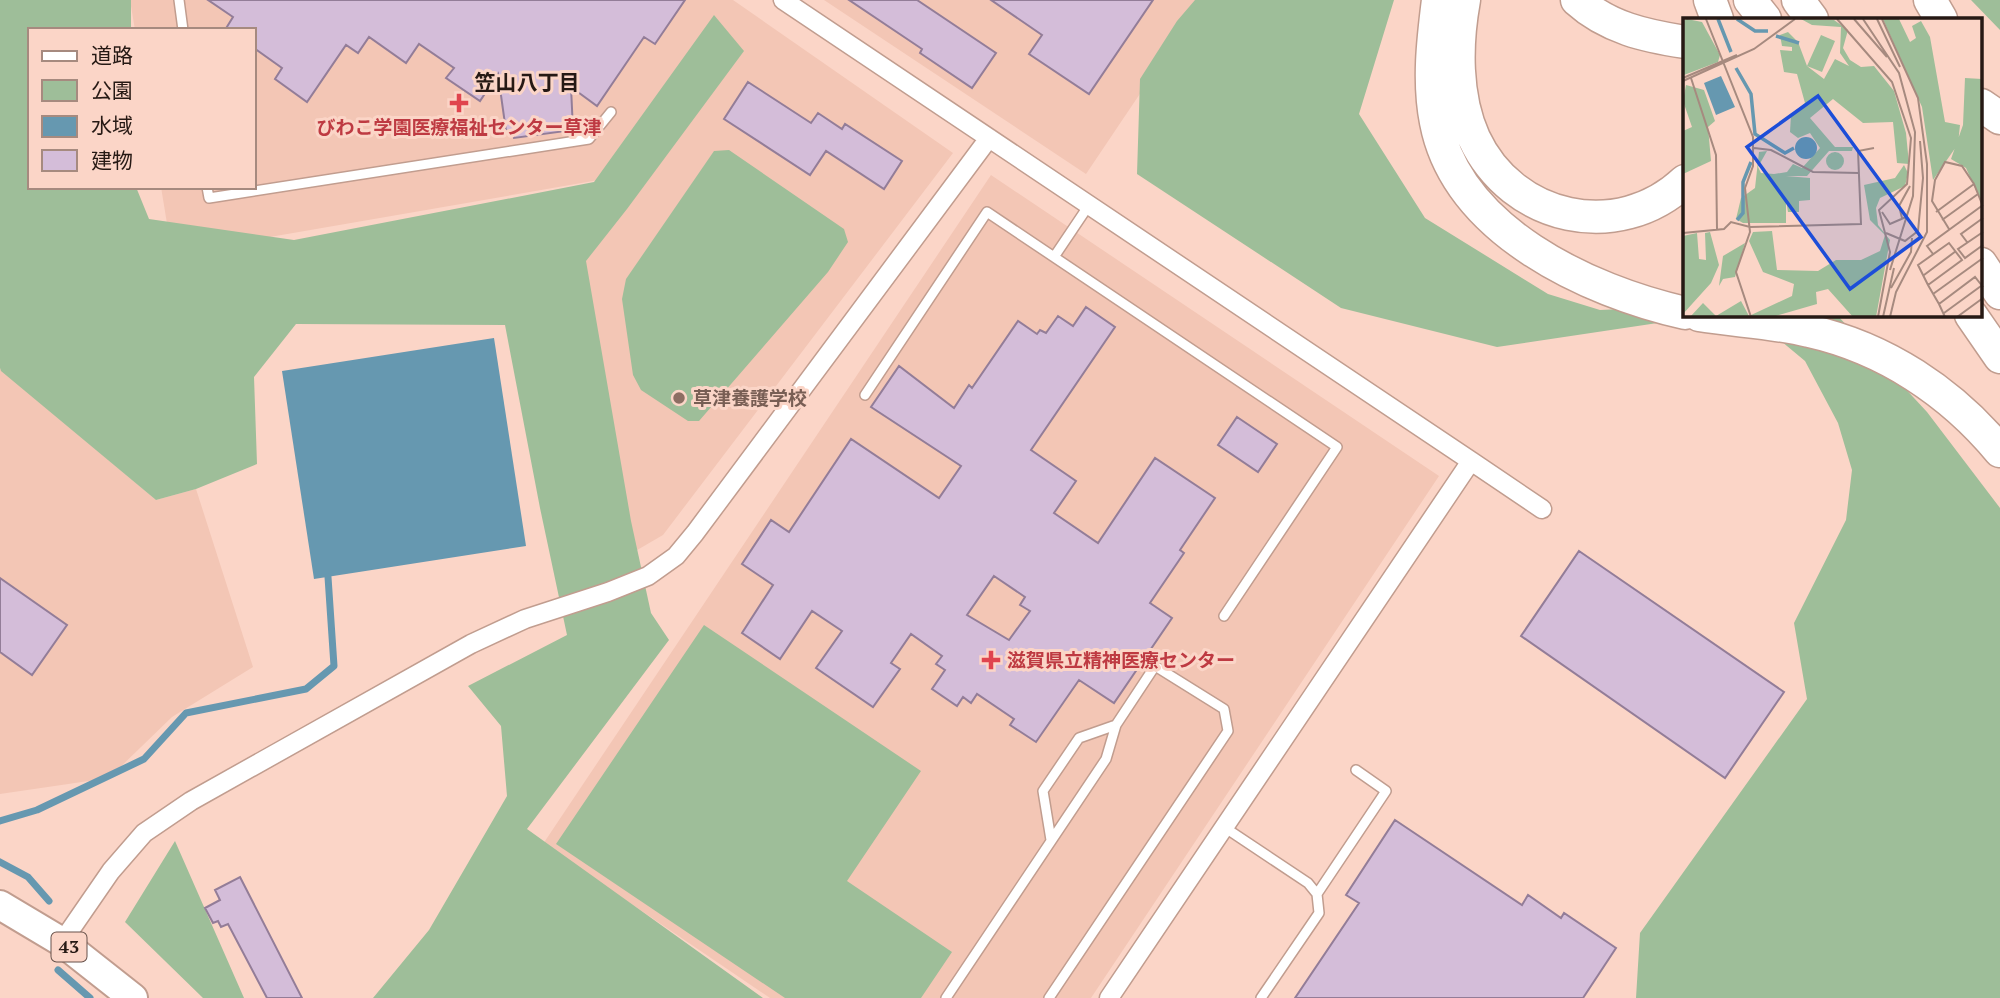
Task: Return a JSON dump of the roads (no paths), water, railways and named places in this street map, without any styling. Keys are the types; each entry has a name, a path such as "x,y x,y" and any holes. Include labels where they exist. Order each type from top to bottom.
{"highway":[{"path":"1438,0 1432,81 1436,124 1450,162 1474,200 1509,234 1545,260 1588,281 1683,312"},
{"path":"1464,0 1458,60 1462,100 1473,137 1491,167 1515,190 1542,205 1577,217 1607,218 1639,210 1671,194 1683,183"},
{"path":"1577,0 1618,27 1683,42"},
{"path":"1710,0 1717,18"},
{"path":"1750,0 1764,18"},
{"path":"1798,0 1811,18"},
{"path":"1930,0 1940,18"},
{"path":"1982,106 2000,118"},
{"path":"1982,266 2000,293"},
{"path":"1588,281 1683,294"},
{"path":"1716,317 1810,331 1869,351 1930,384 1963,411 2000,451"},
{"path":"1972,317 2000,357"}],"main road":[{"name":"43","path":"0,905 62,942 133,998"}],"street":[{"path":"783,0 1542,509"},
{"path":"62,942 111,871 144,833 191,801 471,643 524,619 648,576 676,556 989,138"},
{"path":"1109,998 1471,461"}],"lane":[{"path":"178,0 183,28"},
{"path":"207,189 209,198 589,139 611,112"},
{"path":"1054,257 1089,205"},
{"path":"865,395 987,212 1337,447 1224,616"},
{"path":"946,998 1107,759 1116,725 1155,666 1224,709 1228,731 1049,998"},
{"path":"1051,840 1043,791 1079,738 1116,725"},
{"path":"1317,894 1386,791 1356,770"},
{"path":"1224,827 1308,883 1317,894 1319,913 1261,998"}],"water":[{"path":"494,338 526,546 314,579 282,371"}],"waterway":[{"path":"0,821 37,810 144,759 186,713 306,689 334,666 328,577"},
{"path":"0,862 28,877 49,901"},
{"path":"58,970 90,998"}],"place":[{"name":"びわこ学園医療福祉センター草津","path":"459,103"},
{"name":"草津養護学校","path":"679,398"},
{"name":"滋賀県立精神医療センター","path":"991,660"}],"district":[{"name":"笠山八丁目","path":"527,83"}]}
